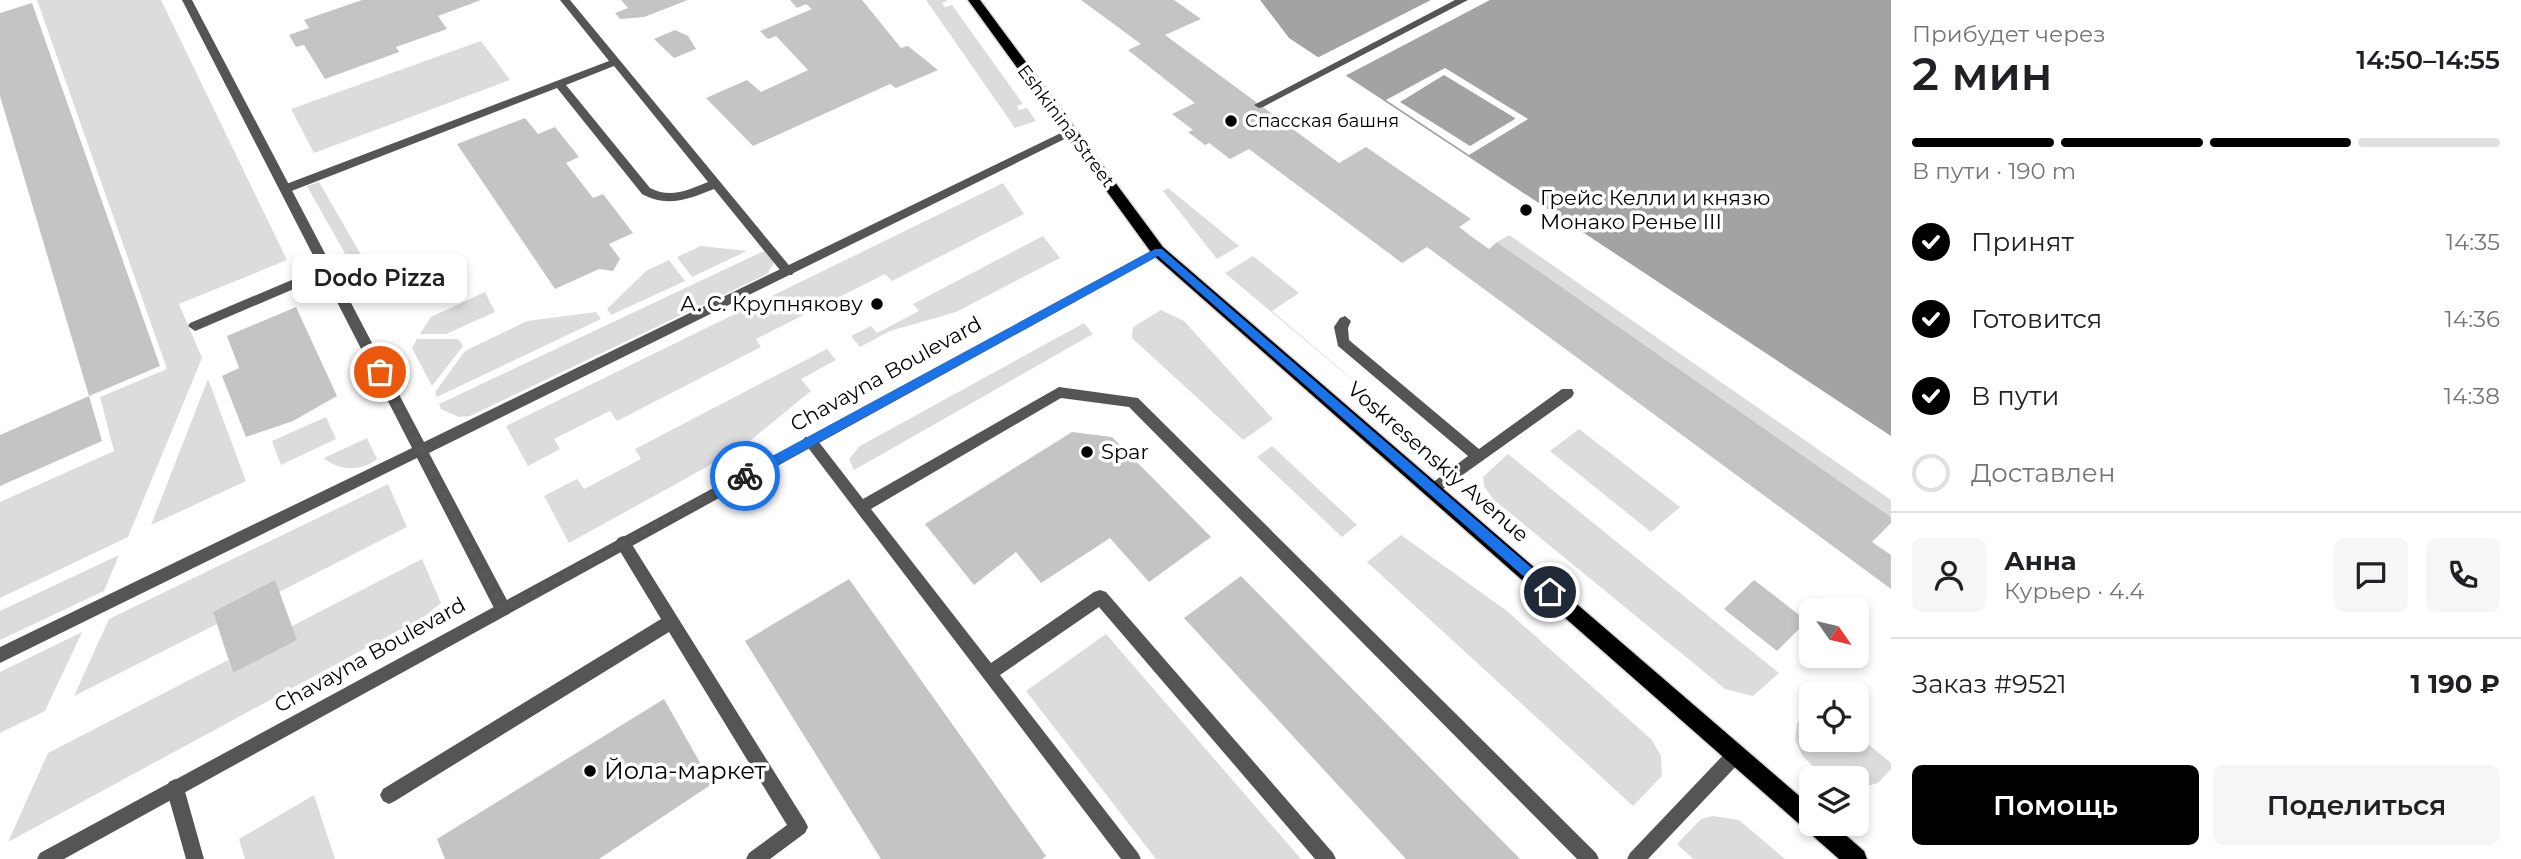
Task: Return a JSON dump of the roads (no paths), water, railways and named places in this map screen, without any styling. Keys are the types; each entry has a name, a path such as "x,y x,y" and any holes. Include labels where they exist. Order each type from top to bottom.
{"main road":[{"name":"Eshkinina Street","path":"974,0 1158,251"},
{"name":"Voskresenskiy Avenue","path":"1158,251 1799,809"},
{"path":"1830,836 1856,859"}],"street":[{"path":"565,0 788,272"},
{"path":"1259,105 1463,0"},
{"path":"191,1 285,189 503,609"},
{"path":"285,189 615,62"},
{"path":"560,83 646,191 654,197 673,199 715,184"},
{"path":"0,655 1071,133"},
{"name":"Chavayna Boulevard","path":"46,859 1158,251"},
{"path":"195,326 327,270"},
{"path":"1345,321 1340,334 1351,351 1479,457"},
{"path":"861,508 1059,392 1133,402 1590,859"},
{"path":"1433,490 1567,393"},
{"path":"810,441 1127,857"},
{"path":"623,543 799,827 755,859"},
{"path":"989,673 1100,597 1327,859"},
{"path":"389,794 672,621"},
{"path":"1636,859 1736,754"},
{"path":"175,788 195,859"}],"place":[{"name":"Спасская башня","path":"1231,121"},
{"name":"Грейс Келли и князю Монако Ренье III","path":"1526,210"},
{"name":"А. С. Крупнякову","path":"877,304"},
{"name":"Dodo Pizza","path":"380,372"},
{"name":"Spar","path":"1087,452"},
{"name":"Йола-маркет","path":"590,771"}]}
